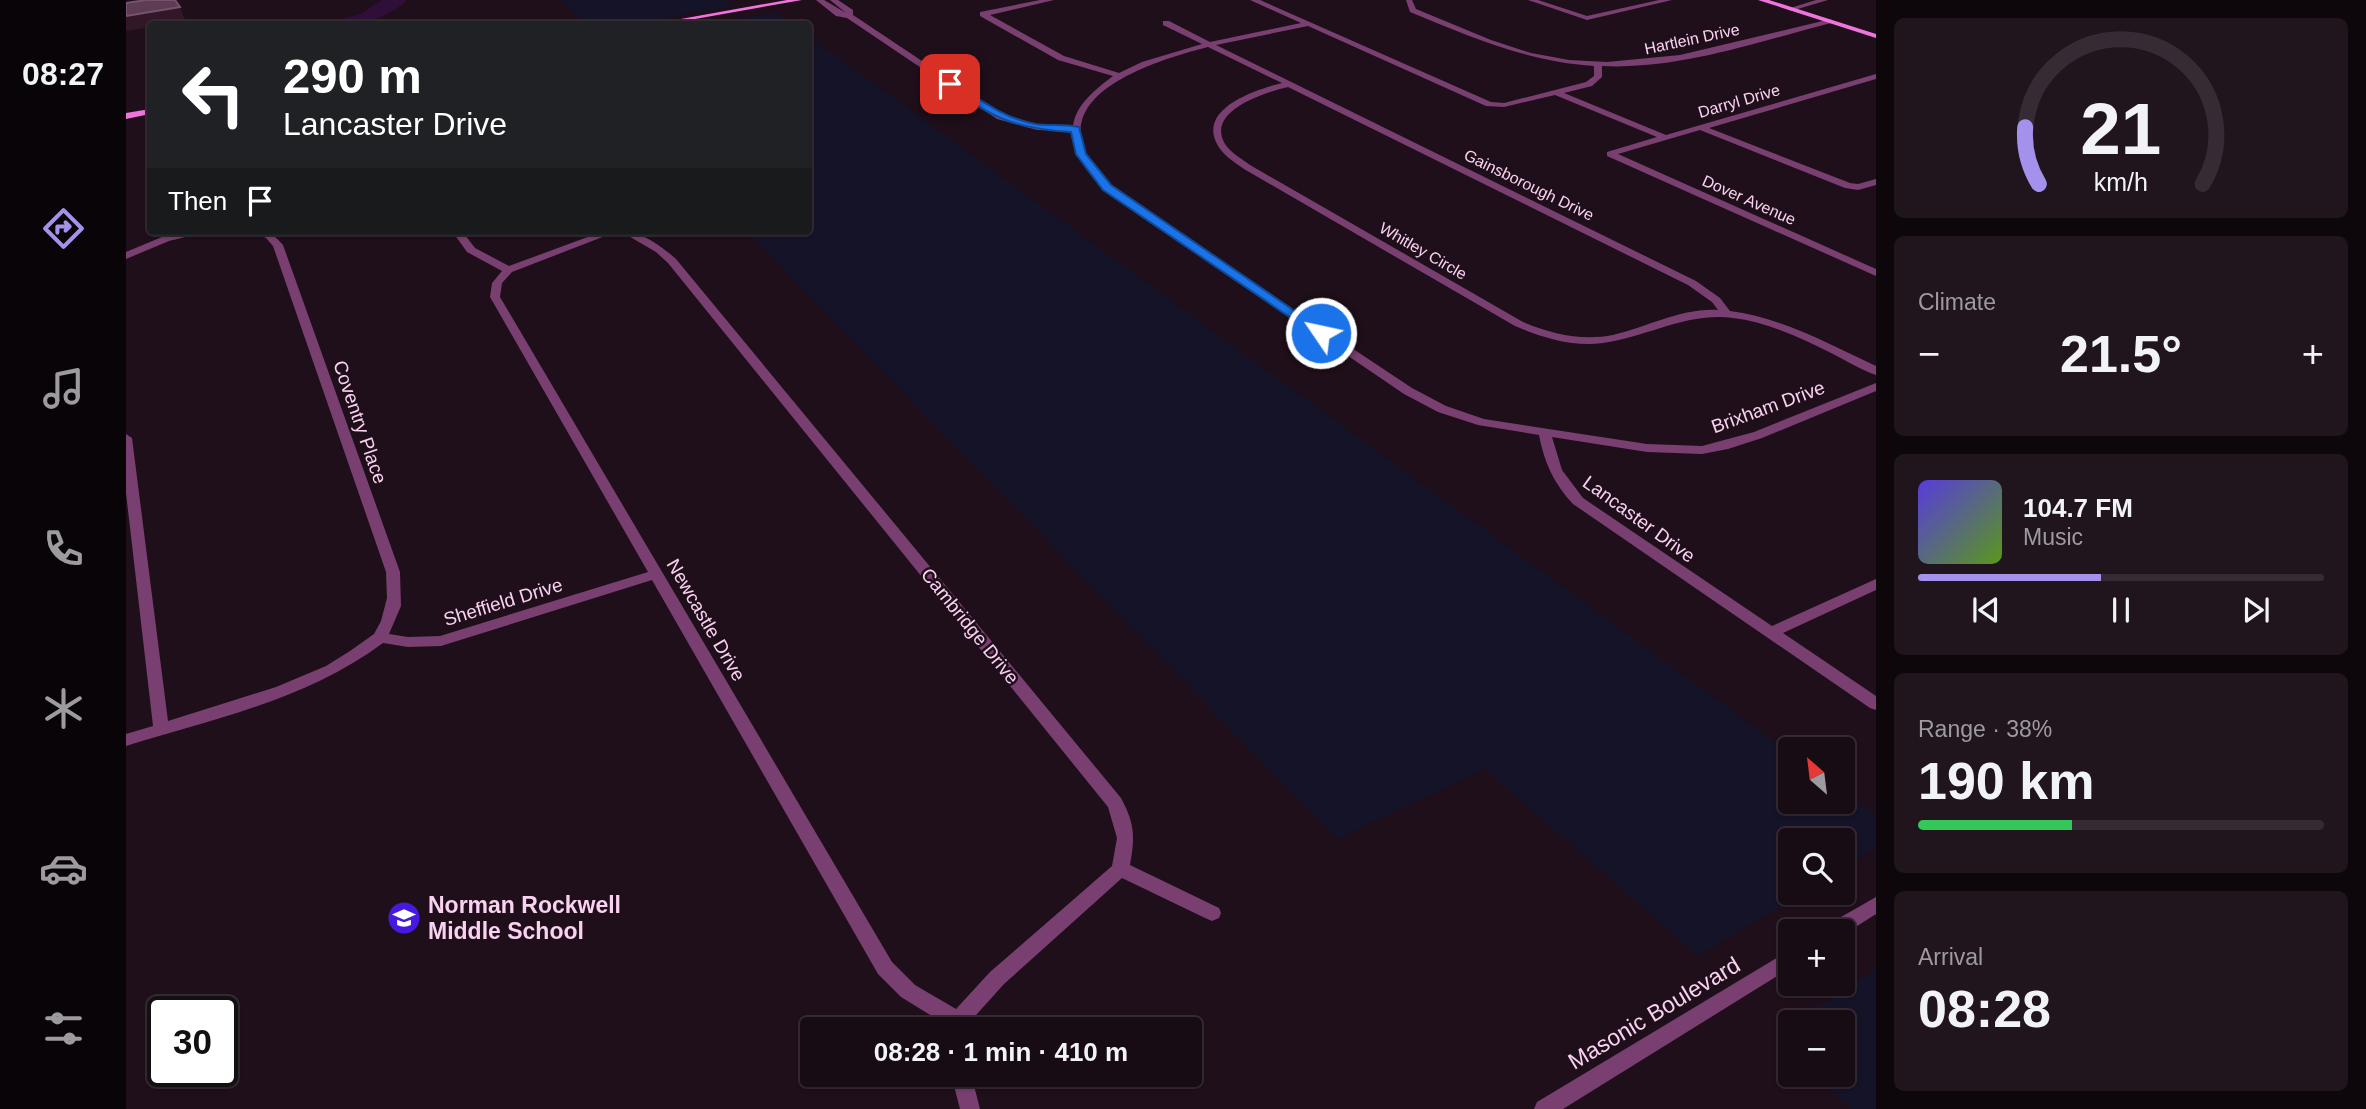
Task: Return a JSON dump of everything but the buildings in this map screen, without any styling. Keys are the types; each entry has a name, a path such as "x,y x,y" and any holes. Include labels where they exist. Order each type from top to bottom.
{"main road":[{"path":"675,21 799,0"},
{"path":"1762,0 1876,36"},
{"path":"126,116 147,112"}],"street":[{"path":"819,0 839,14 849,16 1000,117 1037,127 1075,129"},
{"path":"833,0 850,12 849,16"},
{"path":"1050,0 983,14 1055,55 1118,75"},
{"path":"1254,0 1493,105 1594,81 1600,72 1598,65"},
{"name":"Hartlein Drive","path":"1409,0 1413,10 1517,51 1559,61 1598,65 1661,62 1828,21"},
{"path":"1531,0 1584,18 1668,0"},
{"path":"1791,9 1824,0"},
{"name":"Gainsborough Drive","path":"1166,23 1692,283 1716,300 1727,314 1790,330 1876,371"},
{"path":"1309,24 1162,57 1118,75 1088,101 1081,111 1075,129 1081,154 1107,187 1408,391 1466,418 1545,434"},
{"name":"Darryl Drive","path":"1610,154 1876,76"},
{"name":"Whitley Circle","path":"1289,84 1254,94 1230,109 1220,124 1219,140 1224,147 1247,167 1508,318 1544,334 1588,340 1614,337 1686,315 1727,314"},
{"path":"1555,92 1664,137"},
{"path":"1699,127 1853,187 1876,181"},
{"name":"Dover Avenue","path":"1610,154 1876,273"},
{"path":"127,254 166,239 186,235"},
{"name":"Coventry Place","path":"267,235 278,245 393,572 397,599 390,622 380,637"},
{"path":"460,235 471,250 508,270 602,235"},
{"name":"Cambridge Drive","path":"632,235 660,250 672,261 1115,803 1121,815 1126,838 1120,869"},
{"name":"Newcastle Drive","path":"508,270 498,283 495,297 885,968 908,991 946,1017"},
{"name":"Brixham Drive","path":"1545,434 1657,449 1702,450 1758,435 1876,387"},
{"name":"Lancaster Drive","path":"1545,434 1556,474 1563,487 1578,501 1876,704"},
{"path":"126,438 161,729"},
{"name":"Sheffield Drive","path":"380,637 427,643 451,639 657,573"},
{"path":"1772,633 1876,584"},
{"path":"126,740 244,703 312,678 333,669 380,637"},
{"path":"965,1017 1014,961 1120,869 1212,913"},
{"path":"1853,919 1876,905"},
{"name":"Masonic Boulevard","path":"1544,1109 1778,965"},
{"path":"964,1087 970,1109"}],"shaded area":[{"path":"382,0 407,0 380,18 370,21 338,21 360,14"},
{"path":"561,0 726,0 735,6 644,21 583,21"},
{"path":"776,12 789,21 722,21"},
{"path":"812,38 1778,744 1778,814 1855,814 1855,800 1876,815 1876,848 1855,861 1855,828 1778,828 1778,905 1783,905 1698,956 1485,769 1337,839 750,235 812,235"},
{"path":"1876,969 1876,1109 1851,1109 1826,1087 1855,1087 1855,1010 1813,1010 1835,996 1855,996 1855,983"}],"place":[{"name":"Norman Rockwell Middle School","path":"404,918"}],"route":[{"path":"950,84 990,111 1011,121 1037,127 1075,129 1081,154 1107,187 1321,333"}]}
